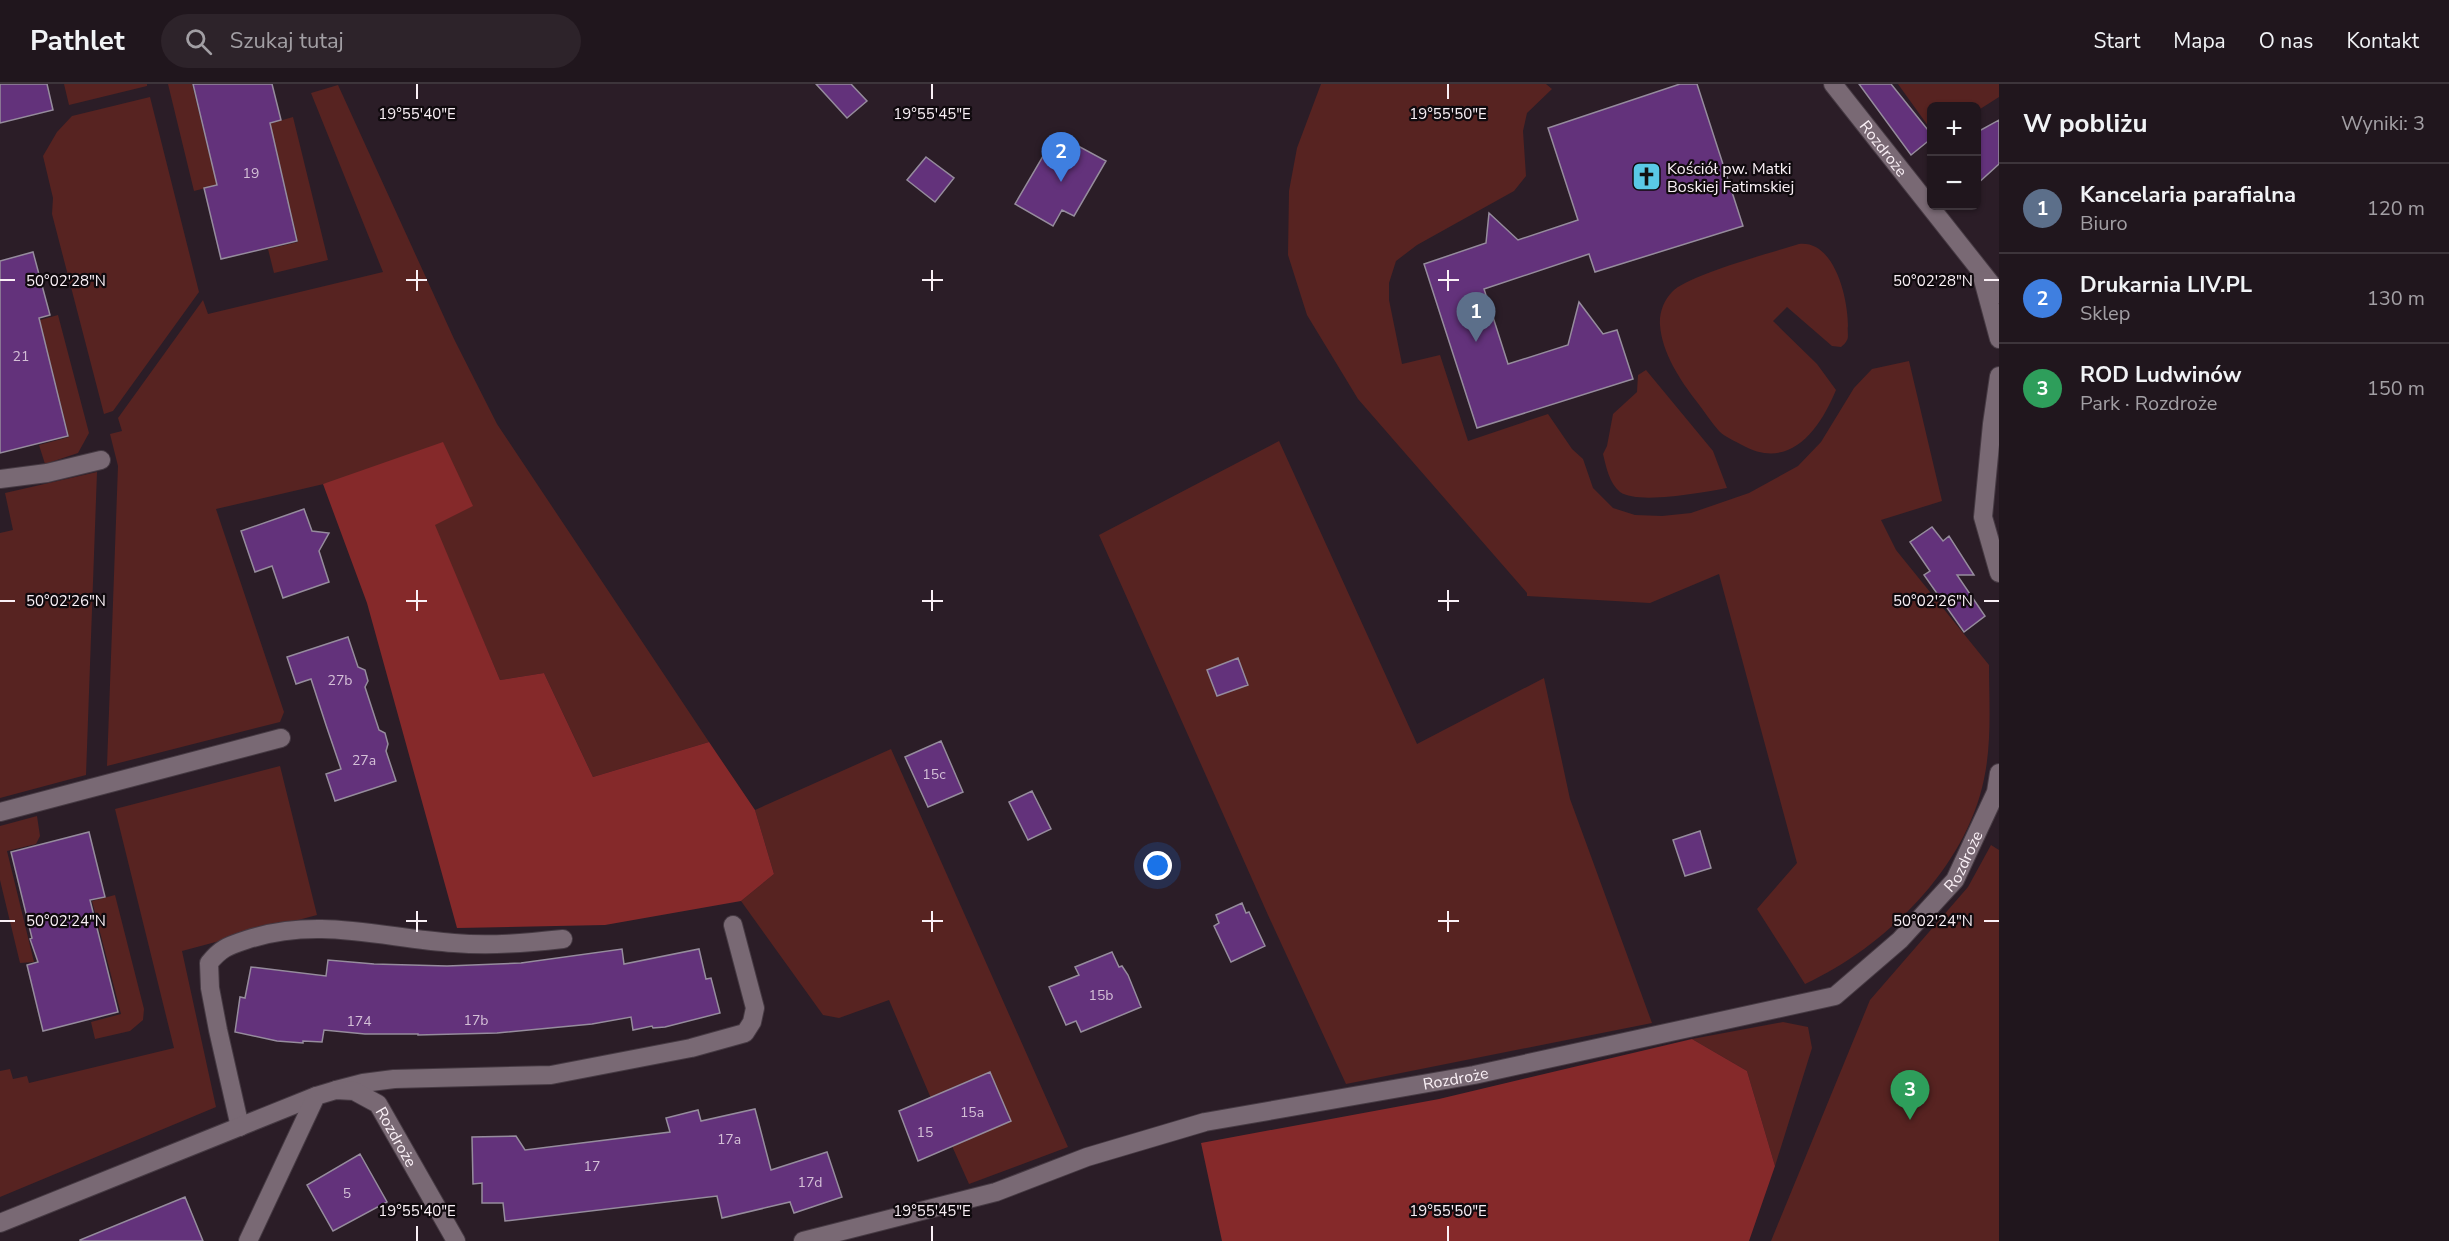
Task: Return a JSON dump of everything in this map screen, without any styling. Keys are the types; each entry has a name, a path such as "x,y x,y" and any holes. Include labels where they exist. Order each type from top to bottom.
{"street":[{"name":"Rozdroże","path":"1833,84 1980,270 1999,339"},
{"path":"1980,270 1999,294"},
{"path":"1999,376 1983,517 1999,573"},
{"path":"0,478 47,473 101,460"},
{"path":"0,812 281,738"},
{"name":"Rozdroże","path":"803,1241 996,1192 1087,1156 1205,1122 1474,1075 1835,996 1900,940 1955,880 1996,792 1999,773"},
{"path":"336,1090 363,1083 394,1079 551,1075 691,1048 745,1033 752,1022 755,1008 733,925"},
{"path":"240,1127 210,988 209,963 219,950 257,937 307,928 352,930 454,943 506,945 563,939"},
{"name":"Rozdroże","path":"0,1223 336,1090 363,1094 383,1110 456,1241"},
{"path":"248,1241 316,1096"}],"shaded area":[{"path":"64,84 147,84 147,86 69,105"},
{"path":"168,84 192,84 211,162 216,162 221,184 194,191"},
{"path":"1321,84 1546,84 1552,89 1527,113 1523,131 1526,176 1514,191 1417,245 1396,261 1389,283 1389,300 1402,364 1440,355 1468,441 1548,414 1572,449 1583,459 1593,488 1613,508 1635,515 1662,516 1691,513 1749,493 1798,466 1821,442 1854,388 1872,369 1909,361 1942,501 1881,520 1896,550 1989,665 1990,722 1987,765 1974,812 1960,843 1941,873 1918,901 1892,926 1864,949 1835,968 1805,984 1757,909 1797,863 1719,574 1650,603 1527,596 1527,593 1358,399 1307,315 1288,255 1289,191 1297,148"},
{"path":"1898,84 1999,84 1999,97 1981,108 1981,102 1927,102 1927,124"},
{"path":"338,85 455,341 497,424 709,742 593,777 544,673 500,680 434,525 328,483 216,509 284,712 280,722 107,766 118,466 110,434 122,431 118,418 203,300 208,314 383,272 311,93"},
{"path":"150,97 199,292 113,411 104,414 52,214 53,198 43,156 57,132 72,116"},
{"path":"293,117 328,260 274,273 268,249 298,242 275,143 265,125"},
{"path":"1799,244 1811,245 1822,251 1837,273 1845,301 1848,339 1841,347 1832,346 1787,307 1773,321 1817,364 1836,390 1821,419 1801,442 1789,450 1775,453 1759,452 1721,433 1691,394 1678,375 1664,346 1660,316 1667,299 1681,285 1712,271"},
{"path":"58,315 89,433 78,453 45,464 39,445 69,437 40,320"},
{"path":"1646,370 1713,451 1727,488 1656,498 1629,496 1620,492 1613,484 1603,454 1607,446 1613,414 1637,392 1638,375"},
{"path":"1279,441 1417,744 1544,678 1570,799 1652,1023 1346,1084 1099,535"},
{"path":"443,442 473,506 435,525 500,680 544,673 593,777 709,742 755,810 774,874 741,901 605,925 457,928 367,603 323,484"},
{"path":"97,472 86,775 0,798 0,533 13,530 5,493"},
{"path":"891,749 1068,1147 969,1184 952,1146 1011,1121 990,1072 951,1088 933,1103 889,1000 839,1018 823,1015 741,901 774,874 755,810"},
{"path":"280,766 317,915 182,951 216,1107 0,1197 0,1071 10,1069 13,1079 27,1076 29,1083 174,1048 115,809"},
{"path":"37,816 40,836 36,844 7,851 34,962 20,963 0,880 0,826"},
{"path":"1991,845 1999,850 1999,1241 1771,1241 1870,1000 1968,887"},
{"path":"115,895 144,1009 143,1020 130,1031 95,1039 91,1022 121,1014 92,901"},
{"path":"1783,1022 1808,1027 1812,1048 1775,1166 1747,1071 1692,1039"},
{"path":"1692,1039 1747,1071 1775,1166 1749,1241 1222,1241 1201,1143 1439,1099"}],"building":[{"path":"0,84 47,84 53,110 0,123"},
{"path":"193,84 272,84 281,120 270,123 297,241 221,259 204,188 217,185"},
{"path":"816,84 851,84 867,101 847,118"},
{"path":"1680,84 1697,84 1743,226 1595,272 1589,254 1484,289 1508,364 1568,345 1579,302 1603,334 1617,330 1633,379 1477,428 1424,264 1486,243 1489,213 1518,240 1578,220 1548,128"},
{"path":"1859,84 1891,84 1927,129 1927,142 1911,155"},
{"path":"1999,120 1999,164 1981,180 1981,156 1981,130"},
{"path":"1056,134 1106,161 1074,216 1062,210 1053,226 1015,204"},
{"path":"926,157 954,178 935,202 907,180"},
{"path":"33,252 50,315 39,318 68,436 0,453 0,261"},
{"path":"304,509 312,531 329,533 319,551 329,582 283,598 272,566 255,572 241,531"},
{"path":"1932,527 1943,541 1949,536 1974,575 1957,575 1985,616 1964,632 1924,575 1930,571 1910,542"},
{"path":"348,637 358,667 365,670 368,681 365,687 379,730 385,733 388,744 386,751 396,781 335,801 326,774 341,769 311,679 296,684 287,657"},
{"path":"1238,658 1248,685 1217,696 1207,670"},
{"path":"941,741 963,792 928,807 905,757"},
{"path":"1032,791 1051,829 1028,840 1009,802"},
{"path":"1700,831 1711,868 1685,876 1673,840"},
{"path":"89,832 105,897 90,900 118,1012 43,1031 27,965 38,962 30,939 32,938 11,852"},
{"path":"1242,903 1246,913 1249,912 1265,946 1231,962 1214,926 1219,923 1216,915"},
{"path":"622,949 624,964 699,949 706,979 711,978 720,1013 665,1027 653,1028 652,1026 633,1030 631,1017 592,1024 497,1033 418,1035 365,1034 324,1030 322,1042 303,1041 303,1043 277,1041 235,1032 240,997 245,998 251,967 326,976 328,960 447,966 521,963"},
{"path":"1112,952 1119,967 1122,966 1128,975 1141,1007 1081,1032 1076,1021 1066,1025 1049,987 1079,975 1075,967"},
{"path":"990,1072 1011,1121 918,1161 899,1111"},
{"path":"755,1109 771,1170 827,1152 842,1197 794,1213 790,1202 722,1218 717,1196 505,1221 503,1203 482,1203 482,1183 473,1184 472,1137 516,1136 525,1150 670,1132 666,1118 698,1110 701,1121"},
{"path":"360,1154 387,1202 333,1231 307,1185"},
{"path":"185,1197 203,1241 80,1241 80,1240"}],"place":[{"name":"Kościół pw. Matki Boskiej Fatimskiej","path":"1646,177"},
{"name":"Drukarnia LIV.PL","path":"1061,182"},
{"name":"Kancelaria parafialna","path":"1476,342"},
{"name":"ROD Ludwinów","path":"1910,1120"}]}
